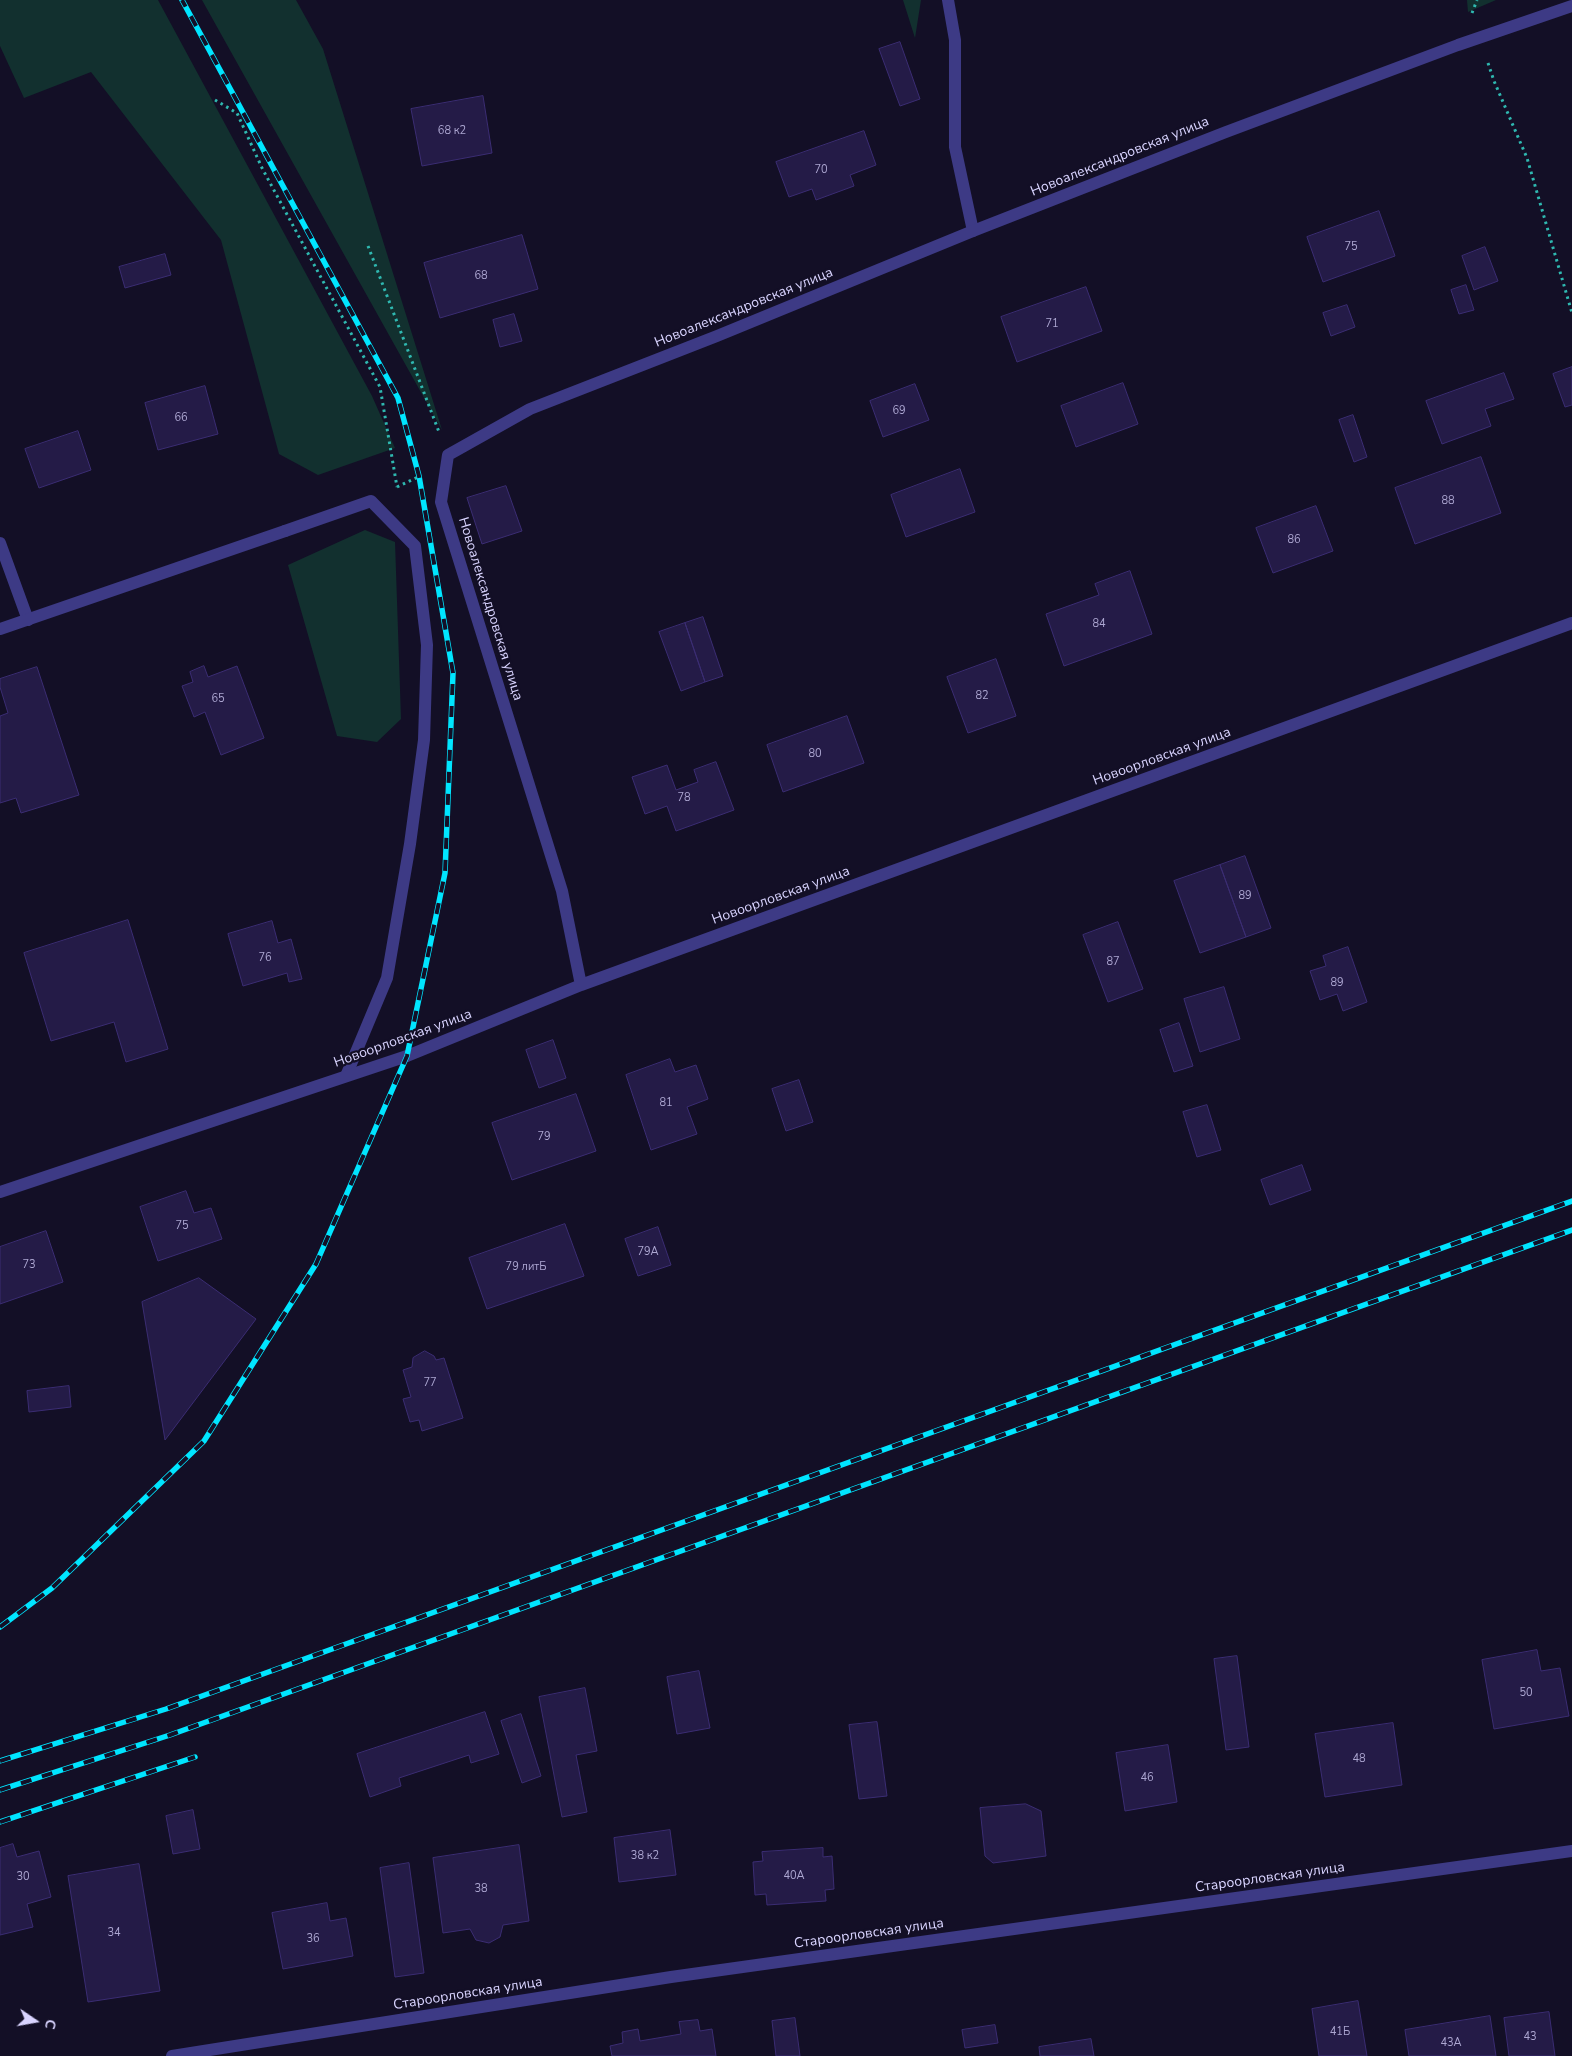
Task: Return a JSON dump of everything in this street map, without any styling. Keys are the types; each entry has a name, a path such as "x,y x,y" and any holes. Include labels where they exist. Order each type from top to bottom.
{"street":[{"path":"948,0 955,40 955,147 972,231"},
{"name":"Новоалександровская улица","path":"580,985 562,891 441,502 448,455 530,409 717,336 972,231 1226,132 1572,6"},
{"path":"0,629 371,501 415,546 427,644 424,740 410,844 387,978 346,1076"},
{"path":"0,543 28,620"},
{"name":"Новоорловская улица","path":"0,1192 408,1056 580,985 1572,623"},
{"name":"Староорловская улица","path":"172,2056 671,1977 1572,1851"}],"path":[{"path":"1481,38 1494,81 1527,158 1572,313"},
{"path":"215,100 237,113 262,168 380,387 397,486"},
{"path":"368,246 448,455"}],"green space":[{"path":"0,0 158,0 372,396 395,448 318,475 279,454 221,240 91,72 24,98 0,46"},
{"path":"202,0 296,0 323,49 442,430"},
{"path":"903,0 921,0 915,38"},
{"path":"1467,0 1496,0 1468,12"},
{"path":"365,530 395,542 401,719 377,742 337,736 288,565"}],"building":[{"path":"900,42 920,99 900,106 879,49"},
{"path":"483,96 492,153 422,166 411,109"},
{"path":"864,131 876,165 850,175 854,186 816,200 812,189 789,197 776,162"},
{"path":"1379,211 1395,256 1323,282 1307,237"},
{"path":"522,235 538,289 440,318 424,263"},
{"path":"1485,247 1498,281 1474,290 1462,256"},
{"path":"165,254 171,275 125,288 119,267"},
{"path":"1466,285 1474,310 1459,314 1451,290"},
{"path":"1086,287 1102,331 1017,362 1001,317"},
{"path":"1347,305 1355,327 1331,336 1323,313"},
{"path":"514,314 522,341 500,347 493,320"},
{"path":"1572,367 1572,405 1565,407 1553,374"},
{"path":"1504,373 1514,399 1485,409 1491,426 1442,444 1426,401"},
{"path":"1123,383 1138,424 1076,447 1061,406"},
{"path":"915,384 929,420 883,437 870,401"},
{"path":"205,386 218,434 158,450 145,403"},
{"path":"1353,415 1367,457 1354,462 1339,420"},
{"path":"78,431 91,470 39,488 25,449"},
{"path":"1481,457 1501,513 1415,544 1395,488"},
{"path":"960,469 975,512 906,537 891,495"},
{"path":"506,486 522,531 482,544 467,498"},
{"path":"1316,506 1333,551 1273,573 1256,528"},
{"path":"1130,571 1152,634 1064,666 1046,614 1099,595 1095,584"},
{"path":"703,617 723,676 705,682 685,623"},
{"path":"685,623 705,682 681,691 659,632"},
{"path":"996,659 1016,716 968,733 947,677"},
{"path":"204,666 208,677 237,666 264,738 221,755 205,712 194,717 182,686 193,682 190,672"},
{"path":"37,667 79,795 21,813 16,798 0,803 0,716 8,713 0,687 0,679"},
{"path":"847,716 864,763 783,792 767,745"},
{"path":"716,762 734,810 676,831 667,806 645,814 632,777 667,765 676,790 698,782 694,770"},
{"path":"1245,856 1271,928 1246,937 1220,865"},
{"path":"1220,865 1246,937 1200,953 1174,881"},
{"path":"128,920 168,1049 126,1062 114,1022 51,1041 24,953"},
{"path":"272,921 278,943 291,939 302,979 289,982 287,973 243,986 228,934"},
{"path":"1118,922 1143,989 1108,1002 1083,935"},
{"path":"1348,947 1367,1002 1343,1011 1337,994 1320,1000 1310,971 1326,966 1323,956"},
{"path":"1224,987 1240,1039 1200,1052 1184,999"},
{"path":"1179,1023 1193,1066 1174,1072 1160,1030"},
{"path":"553,1040 566,1078 539,1088 526,1050"},
{"path":"670,1059 675,1072 696,1065 708,1099 687,1107 697,1134 651,1150 626,1075"},
{"path":"799,1080 813,1122 786,1131 772,1089"},
{"path":"576,1094 596,1151 512,1180 492,1123"},
{"path":"1207,1105 1221,1150 1197,1157 1183,1112"},
{"path":"1302,1165 1311,1190 1270,1205 1261,1180"},
{"path":"186,1191 194,1213 211,1208 222,1239 158,1261 140,1207"},
{"path":"565,1224 584,1276 487,1309 469,1258"},
{"path":"658,1227 671,1265 638,1276 625,1239"},
{"path":"46,1231 63,1282 0,1304 0,1247"},
{"path":"199,1278 256,1319 165,1440 142,1302"},
{"path":"425,1351 434,1356 436,1360 444,1358 463,1418 422,1431 419,1420 410,1422 403,1399 411,1397 403,1370 412,1367 413,1358"},
{"path":"69,1386 71,1407 29,1412 27,1391"},
{"path":"1537,1650 1541,1671 1560,1668 1569,1716 1494,1729 1482,1660"},
{"path":"1237,1656 1249,1747 1226,1750 1214,1659"},
{"path":"699,1671 710,1728 677,1734 667,1677"},
{"path":"585,1688 597,1751 576,1755 587,1812 562,1817 539,1697"},
{"path":"485,1712 499,1754 471,1763 469,1755 399,1778 401,1786 370,1797 357,1754"},
{"path":"521,1714 541,1776 522,1783 501,1721"},
{"path":"877,1722 887,1796 859,1799 849,1725"},
{"path":"1393,1723 1402,1785 1325,1797 1315,1734"},
{"path":"1168,1745 1177,1802 1125,1811 1116,1753"},
{"path":"1026,1804 1041,1811 1046,1856 993,1863 985,1856 980,1808"},
{"path":"193,1810 200,1849 173,1854 166,1816"},
{"path":"670,1830 676,1875 619,1882 614,1838"},
{"path":"13,1844 17,1857 39,1851 51,1897 27,1904 33,1927 0,1935 0,1848"},
{"path":"519,1845 529,1921 503,1925 500,1937 489,1943 476,1940 470,1929 443,1933 433,1858"},
{"path":"823,1848 823,1857 832,1856 834,1889 825,1890 826,1901 767,1905 766,1894 755,1895 753,1862 763,1861 762,1852"},
{"path":"409,1863 424,1973 395,1977 380,1868"},
{"path":"139,1864 160,1991 88,2002 68,1876"},
{"path":"327,1903 330,1921 346,1918 353,1956 283,1969 272,1913"},
{"path":"1358,2001 1367,2056 1319,2056 1312,2009"},
{"path":"1549,2012 1555,2056 1509,2056 1504,2018"},
{"path":"1490,2016 1496,2056 1409,2056 1405,2030"},
{"path":"795,2018 800,2056 776,2056 772,2021"},
{"path":"698,2020 700,2031 712,2029 716,2056 612,2056 610,2046 623,2043 622,2032 638,2029 640,2041 681,2034 679,2022"},
{"path":"995,2025 998,2043 965,2048 962,2030"},
{"path":"1091,2039 1094,2056 1040,2056 1039,2047"}],"railway":[{"path":"0,1627 52,1588 204,1441 316,1264 407,1056 445,873 453,673 419,476 398,398 182,0"},
{"path":"0,1761 166,1709 1572,1201"},
{"path":"0,1790 170,1735 1572,1230"},
{"path":"0,1822 195,1757"}]}
